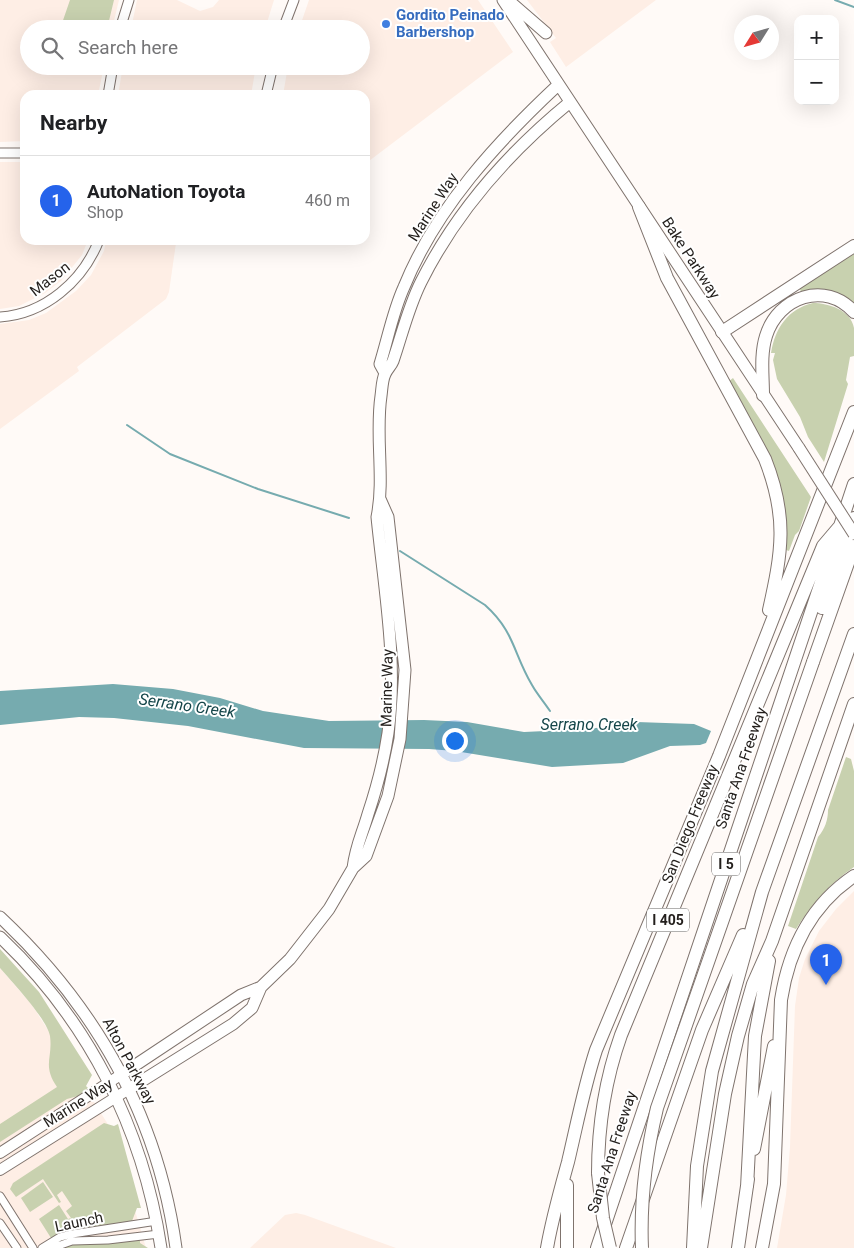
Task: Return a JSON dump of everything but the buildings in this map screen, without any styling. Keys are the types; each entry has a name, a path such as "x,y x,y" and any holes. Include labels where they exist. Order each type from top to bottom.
{"highway":[{"path":"639,207 667,278 765,459 774,480 782,538 780,559 762,645"},
{"path":"722,332 854,246"},
{"path":"763,395 763,353 766,336 774,320 788,305 804,296 823,295 841,301 854,312"},
{"path":"547,1248 553,1214 568,1160 584,1085 596,1050 719,756 854,412"},
{"name":"San Diego Freeway","path":"610,1248 603,1218 598,1173 602,1105 613,1058 823,546 840,526 854,484"},
{"path":"609,1214 620,1205 854,518"},
{"name":"Santa Ana Freeway","path":"597,1248 840,526"},
{"path":"649,1248 649,1203 653,1160 666,1101 817,663 854,546"},
{"path":"642,1248 645,1170 657,1108 817,663 854,567"},
{"path":"626,1248 702,1030 762,892 854,634"},
{"path":"701,1248 732,1060 753,984 772,941 854,704"},
{"path":"738,1248 768,1070 780,1018 786,973 804,930 822,904 854,876"},
{"path":"693,1248 697,1166 712,1071 762,892"},
{"path":"747,1187 755,1036 772,941"},
{"path":"762,1248 774,1184 780,1018"},
{"path":"567,1248 566,1198 568,1160"}],"main road":[{"name":"Bake Parkway","path":"503,0 854,534"},
{"path":"508,0 546,34"},
{"name":"Marine Way","path":"385,373 380,364 401,294 427,242 490,154 510,130 558,84"},
{"name":"Marine Way","path":"0,1153 110,1083 241,995 261,987 290,959 310,935 329,910 353,868 356,844 368,815 384,756 390,709 391,650 377,517 380,499 378,425 385,373 393,364 401,332 413,300 436,253 484,186 536,130 570,102"},
{"name":"Alton Parkway","path":"0,917 38,954 65,986 91,1022 122,1074 158,1164 170,1208 176,1248"},
{"name":"Alton Parkway","path":"0,937 26,962 60,1004 83,1036 117,1096 142,1160 157,1221 161,1248"},
{"name":"Marine Way","path":"0,1170 233,1024 252,1008 261,987"}],"street":[{"path":"123,20 129,0"},
{"path":"286,20 294,0"},
{"path":"109,90 111,75"},
{"path":"267,90 271,75"},
{"path":"0,153 20,153"},
{"name":"Mason","path":"0,317 26,313 54,297 84,268 96,245"},
{"path":"0,1196 33,1248"},
{"name":"Launch","path":"42,1248 60,1237 157,1221"},
{"path":"0,1223 16,1248"},
{"name":"Launch","path":"124,1227 126,1236"},
{"name":"Launch","path":"52,1248 72,1241 108,1240 126,1236 159,1234"}],"shaded area":[{"path":"0,0 119,0 114,20 20,20 20,75 102,75 99,90 20,90 20,141 0,142"},
{"path":"137,0 177,0 200,11 213,7 219,0 274,0 268,20 133,20"},
{"path":"309,0 478,0 513,52 370,160 370,90 284,90 286,75 370,75 370,20 302,20"},
{"path":"527,0 656,0 566,67 550,42 556,38"},
{"path":"121,75 254,75 252,90 119,90"},
{"path":"0,162 20,162 20,245 86,245 82,255 61,281 45,293 19,306 0,309"},
{"path":"105,245 176,245 169,292 166,299 77,367 79,371 0,429 0,324 29,320 46,313 76,291 91,275 104,251"},
{"path":"854,891 854,1248 777,1248 786,1195 790,1147 795,1006 799,978 805,959 819,931 836,909"},
{"path":"0,968 32,1005 111,1129 146,1248 0,1248"},
{"path":"296,1213 396,1248 250,1248 285,1215"}],"green space":[{"path":"70,0 114,0 109,20 63,20"},
{"path":"854,253 854,305 802,293 799,288"},
{"path":"813,303 832,306 844,312 854,328 854,356 850,357 846,380 848,384 824,462 808,437 800,417 777,379 773,360 775,353 771,353 776,335 784,321 796,310"},
{"path":"733,378 811,497 799,531 795,535 789,551 786,550 786,525 783,503 777,482 761,442 728,382"},
{"path":"846,757 851,759 854,771 854,867 822,895 796,929 788,926 818,837 826,824 828,810"},
{"path":"0,949 39,992 92,1075 86,1086 88,1088 78,1096 67,1099 0,1142 0,1124 57,1087 49,1067 50,1036 43,1020 0,968"},
{"path":"104,1123 114,1126 118,1124 141,1208 137,1208 132,1221 51,1238 39,1219 59,1205 68,1219 71,1218 66,1211 72,1206 62,1191 57,1195 61,1202 59,1203 43,1179 16,1197 10,1189 13,1183"},
{"path":"43,1182 53,1197 30,1212 21,1198"},
{"path":"140,1239 140,1243 148,1248 53,1248 70,1242 135,1241"}],"water":[{"name":"Serrano Creek","path":"113,684 173,689 220,698 263,711 329,721 424,720 467,722 524,732 589,729 637,722 694,724 711,731 706,743 670,746 623,763 552,767 455,751 429,749 304,748 188,726 114,718 79,717 0,725 0,691"}],"waterway":[{"path":"835,0 854,7"},
{"path":"127,425 170,454 258,489 349,518"},
{"name":"Serrano Creek","path":"400,551 485,605 495,615 508,634 536,692 550,711"},
{"name":"Serrano Creek","path":"567,723 574,730"}],"place":[{"name":"Gordito Peinado Barbershop","path":"386,24"},
{"name":"AutoNation Toyota","path":"826,985"}]}
